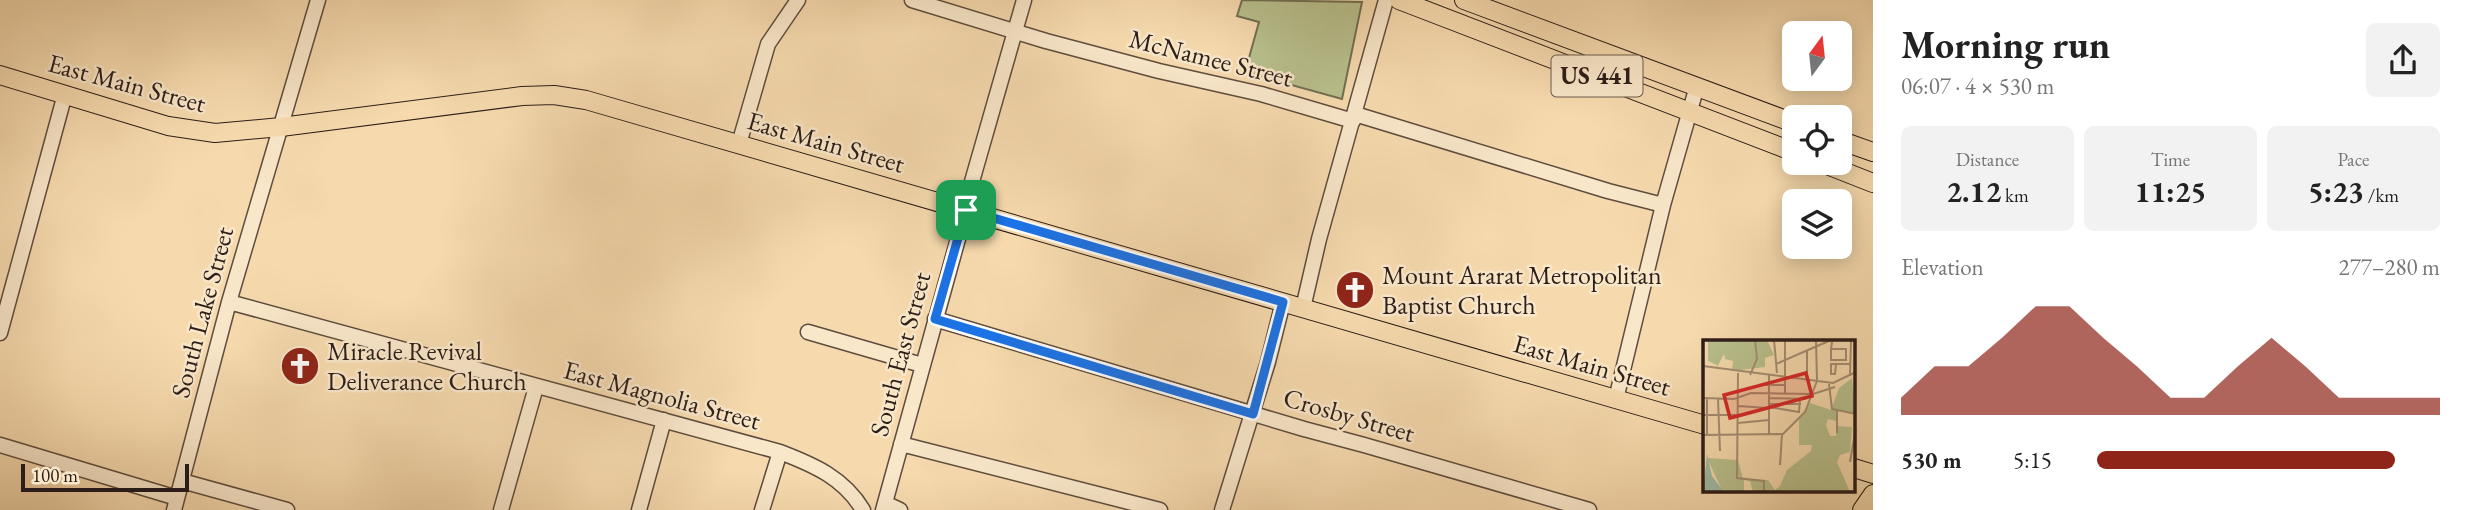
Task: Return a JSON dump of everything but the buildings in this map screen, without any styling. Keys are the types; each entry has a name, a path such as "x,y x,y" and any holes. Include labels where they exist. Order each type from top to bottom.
{"main road":[{"name":"US 441","path":"1399,0 1782,147"},
{"name":"US 441","path":"1464,0 1782,118"},
{"name":"East Main Street","path":"0,75 168,126 215,133 522,96 554,95 586,100 1703,424"},
{"path":"1852,145 1873,152"},
{"path":"1852,175 1873,183"},
{"path":"1856,469 1873,474"},
{"path":"1862,510 1873,494"}],"street":[{"name":"South Lake Street","path":"175,504 229,302 318,0"},
{"path":"739,144 768,44 798,0"},
{"name":"McNamee Street","path":"912,0 1015,32 1159,71 1354,117 1663,205"},
{"name":"South East Street","path":"884,506 1024,0"},
{"path":"1303,308 1319,239 1386,0"},
{"path":"1616,399 1663,205 1698,86"},
{"path":"0,333 65,94"},
{"name":"East Magnolia Street","path":"229,302 780,452 814,465 836,479 863,510"},
{"path":"1222,510 1253,414 1283,302"},
{"name":"Crosby Street","path":"935,319 1587,510"},
{"path":"808,332 922,365"},
{"path":"501,510 536,387"},
{"path":"639,510 664,420"},
{"path":"901,444 1160,510"},
{"path":"0,445 175,504"},
{"path":"762,510 780,452"},
{"path":"182,481 287,510"},
{"path":"884,506 900,510"}],"green space":[{"path":"1242,0 1362,2 1342,99 1245,72 1259,22 1237,16"}],"place":[{"name":"Mount Ararat Metropolitan Baptist Church","path":"1355,290"},
{"name":"Miracle Revival Deliverance Church","path":"300,366"}],"route":[{"path":"966,210 1283,302 1253,414 935,319 966,210"}]}
